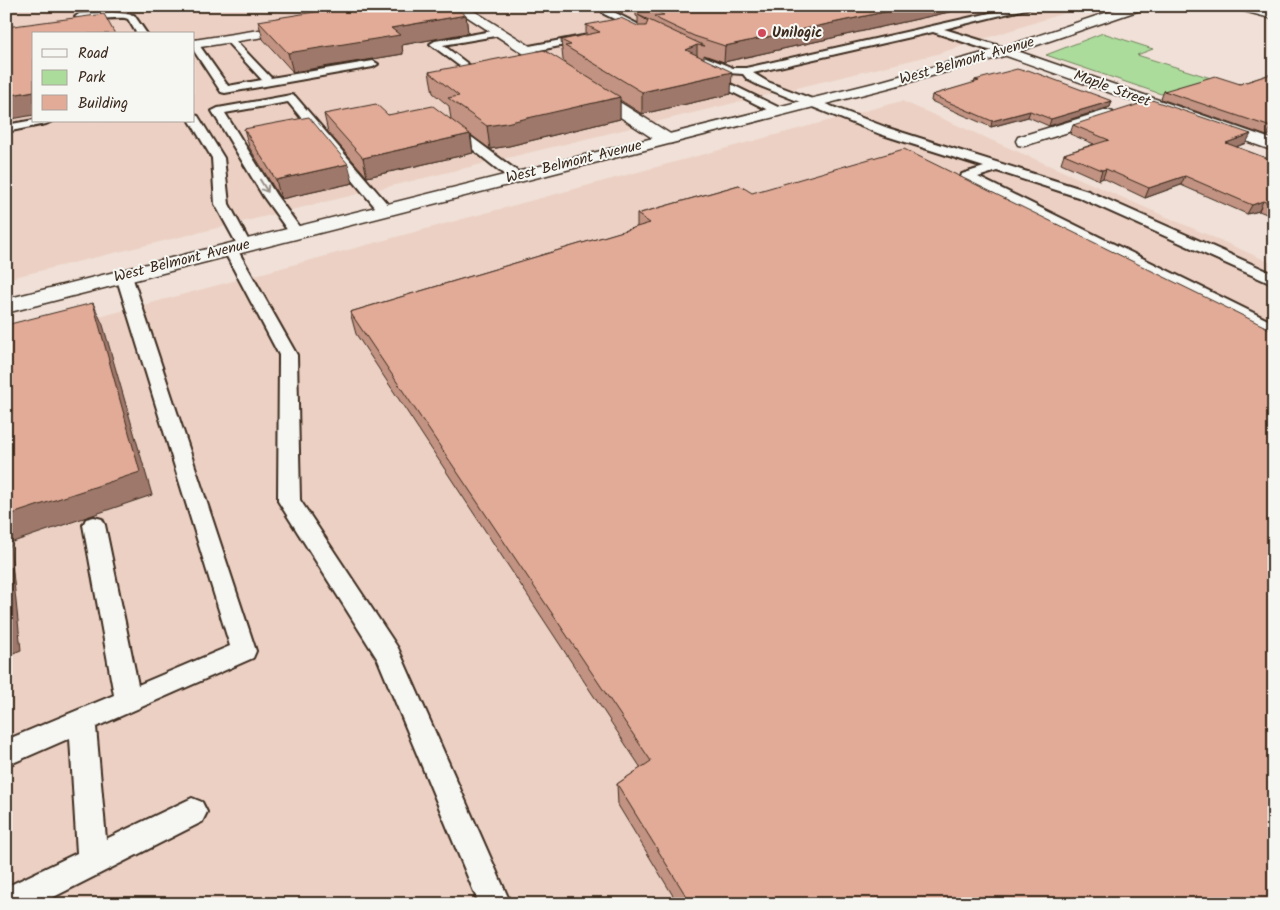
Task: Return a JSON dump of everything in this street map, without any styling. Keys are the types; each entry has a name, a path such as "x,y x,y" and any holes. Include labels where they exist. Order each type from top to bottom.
{"main road":[{"path":"457,6 666,139"},
{"name":"West Belmont Avenue","path":"6,306 778,111 1006,51 1139,6"},
{"path":"1240,6 1274,15"},
{"path":"195,44 307,26"},
{"name":"Maple Street","path":"1006,51 1274,146"},
{"path":"1024,141 1149,102"}],"lane":[{"path":"603,6 607,12 652,34"},
{"path":"694,55 732,71 746,72 1034,6"},
{"path":"70,18 124,15 131,17 141,32"},
{"path":"934,29 982,46 1006,51"},
{"path":"481,79 435,44 498,33"},
{"path":"524,50 602,35"},
{"path":"229,39 269,82"},
{"path":"195,45 225,90 372,64"},
{"path":"700,72 778,111"},
{"path":"746,72 758,81 884,131 1083,194 1274,280"},
{"path":"296,232 270,196 243,143 218,111 291,98 311,130 385,210"},
{"path":"195,120 218,158 222,204 237,247 288,355 289,501 389,655 496,904"},
{"path":"442,120 516,177"},
{"path":"6,129 41,122"},
{"path":"996,167 967,177 1274,330"},
{"path":"6,753 244,651 124,276"},
{"path":"94,525 128,701"},
{"path":"82,720 93,862"},
{"path":"6,904 192,812"}],"shaded area":[{"path":"6,6 1086,6 937,54 6,279"},
{"path":"902,101 1274,264 1274,904 6,904 6,342"}],"green space":[{"path":"1103,33 1153,49 1137,55 1214,79 1161,94 1046,55"}],"building":[{"path":"352,6 452,6 466,15 391,28 400,35 288,53 258,21"},
{"path":"646,6 912,6 725,46 694,36 660,20 654,16 664,15"},
{"path":"104,14 114,32 32,32 32,91 6,96 6,27"},
{"path":"638,15 705,46 697,45 686,50 732,72 642,92 565,46 571,45 561,40 600,32 586,25 621,18 638,26 646,26 648,21"},
{"path":"544,50 620,97 487,126 448,98 459,96 429,72"},
{"path":"1017,69 1028,70 1112,101 1051,119 1030,111 992,121 932,95 979,81 975,80"},
{"path":"1274,73 1274,126 1271,127 1164,91 1215,76 1240,84"},
{"path":"1152,100 1251,134 1226,143 1274,161 1274,205 1263,201 1252,205 1185,176 1149,188 1106,169 1102,170 1064,154 1109,140 1073,125"},
{"path":"376,104 388,115 433,106 470,134 363,158 324,114"},
{"path":"309,117 348,164 276,180 244,129"},
{"path":"904,149 1274,331 1274,904 691,904 617,784 651,761 350,312 650,223 637,214 739,185 752,193"},
{"path":"93,303 140,472 6,516 6,325"}],"place":[{"name":"Unilogic","path":"762,33"}]}
